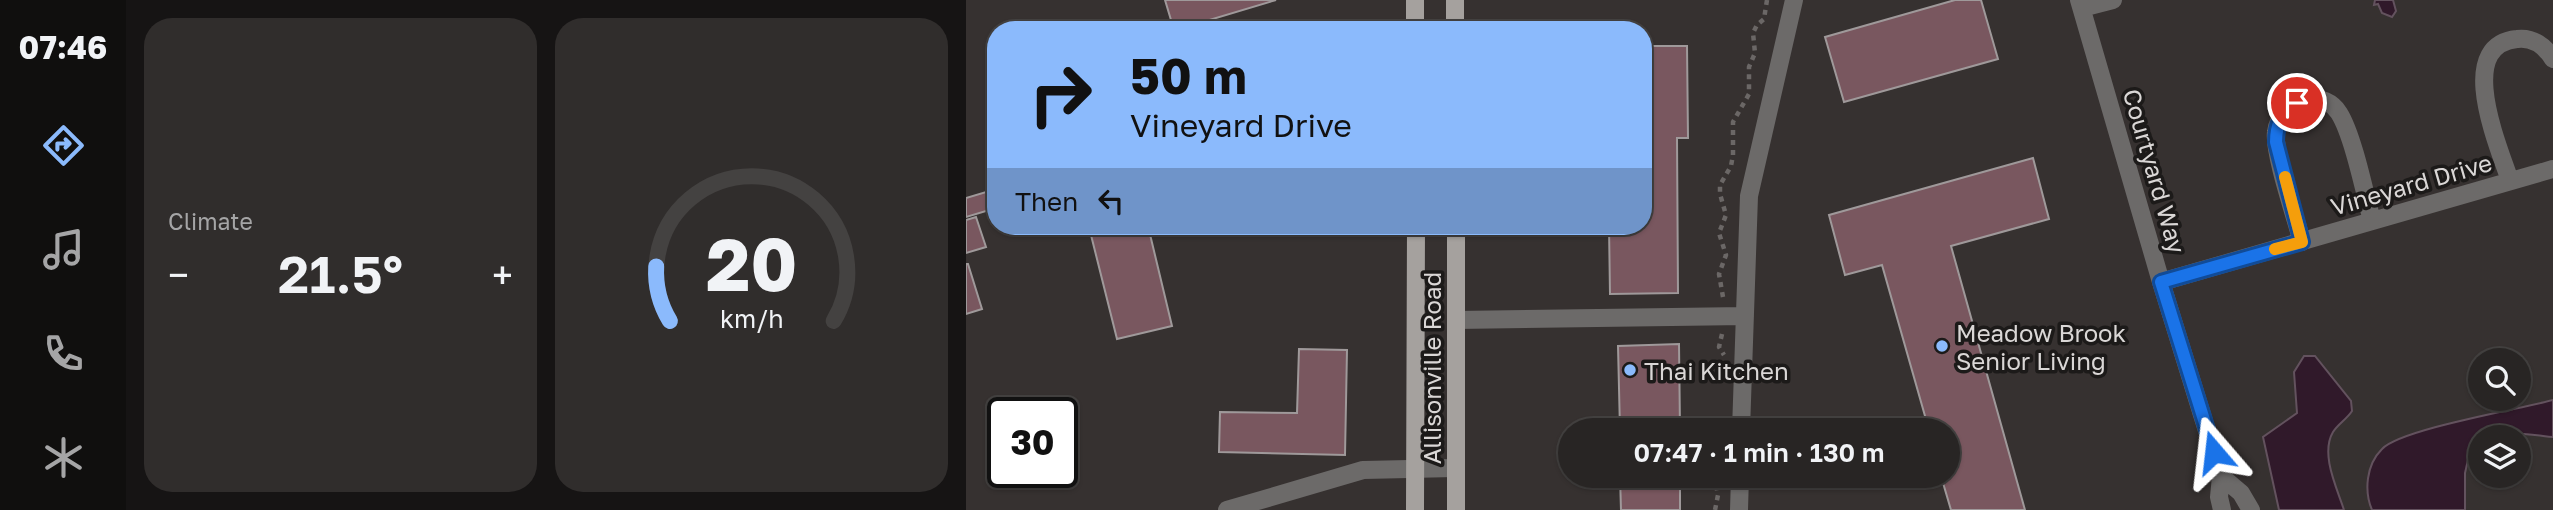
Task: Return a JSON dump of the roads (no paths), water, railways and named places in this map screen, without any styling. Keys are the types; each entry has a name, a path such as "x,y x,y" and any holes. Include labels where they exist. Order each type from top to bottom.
{"main road":[{"path":"1415,0 1415,21"},
{"path":"1455,0 1455,21"},
{"name":"Allisonville Road","path":"1415,510 1416,235"},
{"name":"Allisonville Road","path":"1456,235 1456,510"}],"street":[{"path":"1741,418 1751,179 1794,0"},
{"path":"2081,4 2113,0"},
{"name":"Courtyard Way","path":"2081,4 2161,282 2221,476 2219,497 2222,510"},
{"path":"2510,181 2482,90 2487,61 2502,43 2522,38 2538,43 2553,59"},
{"path":"2302,242 2278,153 2276,132 2289,107 2304,100 2321,99 2340,114 2349,136 2372,221"},
{"name":"Vineyard Drive","path":"2161,282 2553,169"},
{"path":"1456,320 1745,316"},
{"path":"1227,510 1363,470 1455,468"},
{"name":"Courtyard Way","path":"2221,476 2241,493 2251,510"},
{"path":"1739,510 1740,488"}],"place":[{"name":"Meadow Brook Senior Living","path":"1942,346"},
{"name":"Thai Kitchen","path":"1630,370"}]}
